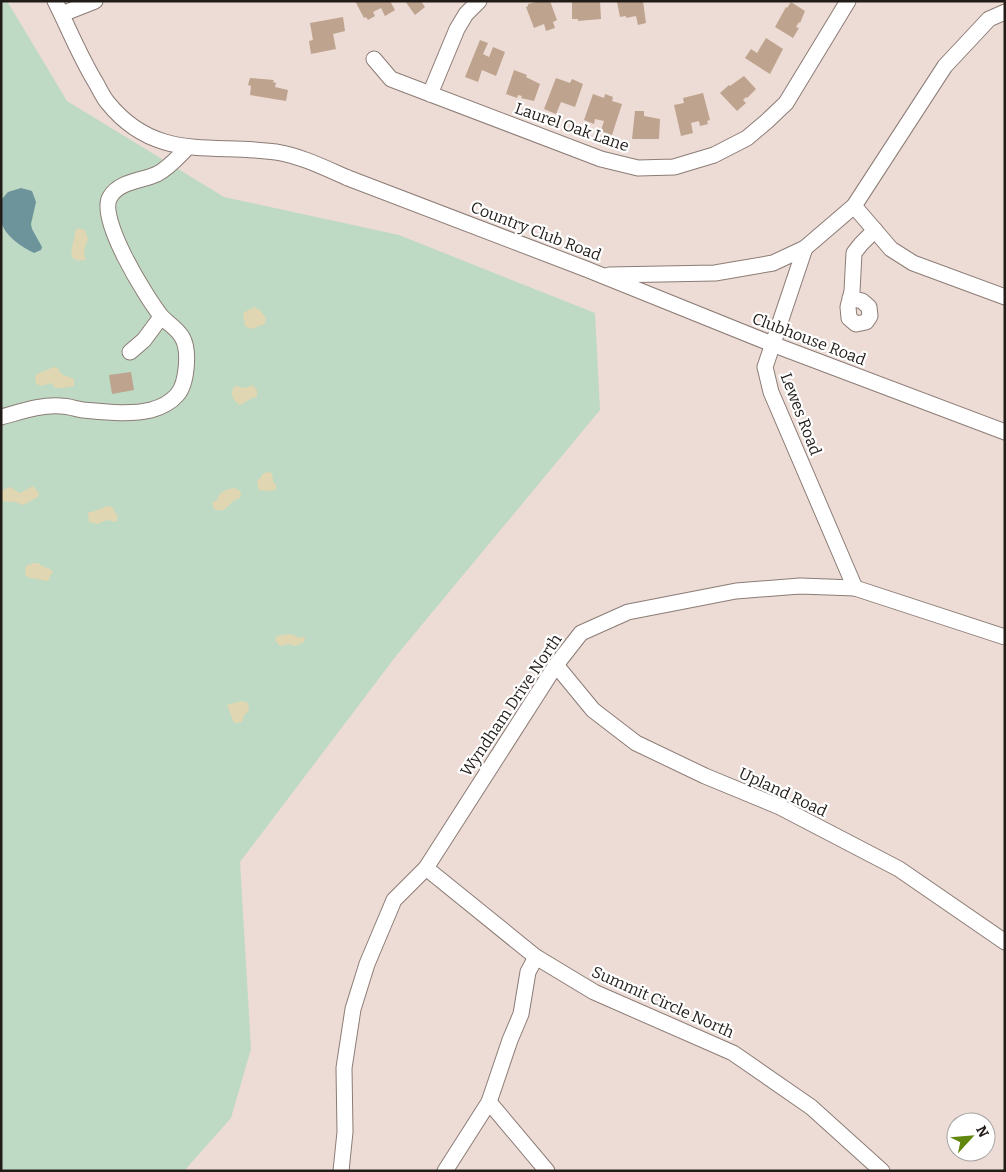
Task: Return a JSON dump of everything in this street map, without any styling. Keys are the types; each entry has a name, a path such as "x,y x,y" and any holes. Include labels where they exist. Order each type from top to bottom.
{"street":[{"path":"58,8 95,1"},
{"path":"430,94 457,29 466,14 479,1"},
{"name":"Laurel Oak Lane","path":"374,59 391,78 601,159 638,168 674,167 714,155 747,138 786,103 848,1"},
{"name":"Country Club Road","path":"58,8 88,70 107,102 127,123 148,136 167,144 204,149 278,152 312,163 602,275 715,273 773,263 804,248 854,206 945,66 989,20 1005,12"},
{"path":"1,417 59,405 82,410 113,412 150,410 166,405 179,394 186,376 187,355 183,338 161,317 118,244 110,224 108,202 110,196 119,188 156,174 172,164 188,147"},
{"path":"854,206 891,249 913,263 1005,297"},
{"path":"850,298 854,253 875,230"},
{"name":"Lewes Road","path":"804,248 765,367 771,392 855,588"},
{"name":"Clubhouse Road","path":"602,275 772,344 1005,432"},
{"path":"130,352 144,340 161,317"},
{"name":"Wyndham Drive North","path":"342,1171 345,1132 344,1068 353,1009 367,964 394,900 426,868 556,665 581,633 628,612 736,592 800,586 855,588 1005,637"},
{"name":"Upland Road","path":"556,665 593,710 636,743 705,776 780,807 899,869 1005,942"},
{"name":"Summit Circle North","path":"426,868 536,957 594,992 733,1053 812,1108 882,1171"},
{"path":"444,1171 489,1102 521,1014 528,972 536,957"},
{"path":"489,1102 547,1171"}],"green space":[{"path":"1,1 7,1 67,101 224,197 399,235 595,313 600,410 396,656 240,862 251,1049 231,1118 184,1171 1,1171"}],"sand":[{"path":"78,228 85,230 88,239 84,250 85,260 78,260 72,257 75,231"},
{"path":"254,307 260,310 266,318 265,324 251,329 245,326 243,313"},
{"path":"54,367 58,368 61,374 74,379 74,386 55,388 51,383 42,386 36,384 35,377 37,374"},
{"path":"252,385 257,390 257,397 240,405 234,399 233,389 235,386 246,388"},
{"path":"267,472 272,473 276,489 272,491 259,490 257,482"},
{"path":"33,486 39,493 38,497 23,505 15,502 1,501 1,491 10,487 20,493"},
{"path":"235,488 240,491 240,498 233,501 225,509 214,509 212,503 217,500 221,493"},
{"path":"108,506 112,507 118,517 116,522 107,520 97,524 89,522 88,512"},
{"path":"38,563 53,571 48,581 30,578 25,575 26,566"},
{"path":"291,634 300,638 304,637 304,642 295,646 289,644 280,646 275,640 277,636"},
{"path":"241,701 248,703 248,712 244,715 242,722 234,723 227,705"}],"water":[{"path":"21,188 32,191 36,202 31,224 42,247 41,250 34,253 19,244 5,231 1,220 1,200 8,192"}],"building":[{"path":"355,1 390,1 395,10 385,16 381,8 373,12 375,16 368,20 366,17 364,18"},
{"path":"405,1 421,1 425,7 415,15"},
{"path":"550,1 557,20 553,22 555,28 546,31 544,24 534,28 526,7 528,4"},
{"path":"600,1 601,19 578,21 578,19 572,19 572,2"},
{"path":"643,1 646,23 638,25 636,16 620,17 617,2"},
{"path":"791,2 805,11 800,23 796,27 799,28 793,38 775,27 786,7"},
{"path":"343,17 345,31 333,34 336,49 311,54 309,41 313,40 310,23"},
{"path":"766,38 783,49 770,74 745,58 751,49 757,53"},
{"path":"480,40 488,43 483,54 489,57 493,47 505,52 496,76 482,70 478,82 465,77"},
{"path":"514,70 527,75 526,77 540,84 534,101 521,98 522,96 518,95 517,98 506,94"},
{"path":"744,76 756,89 743,100 746,103 737,111 720,93"},
{"path":"250,78 274,80 273,82 276,83 275,87 288,90 286,101 250,95 251,86 248,85"},
{"path":"556,78 570,83 572,79 583,84 575,107 561,102 556,114 544,109"},
{"path":"703,93 710,120 707,121 708,124 700,126 699,121 691,123 693,133 681,136 674,105 684,103 683,98"},
{"path":"593,94 604,98 605,94 613,97 612,101 622,104 612,135 601,131 604,121 595,119 594,124 584,120"},
{"path":"635,111 644,111 644,116 660,119 659,139 632,139"},
{"path":"131,372 134,390 112,394 109,375"}]}
